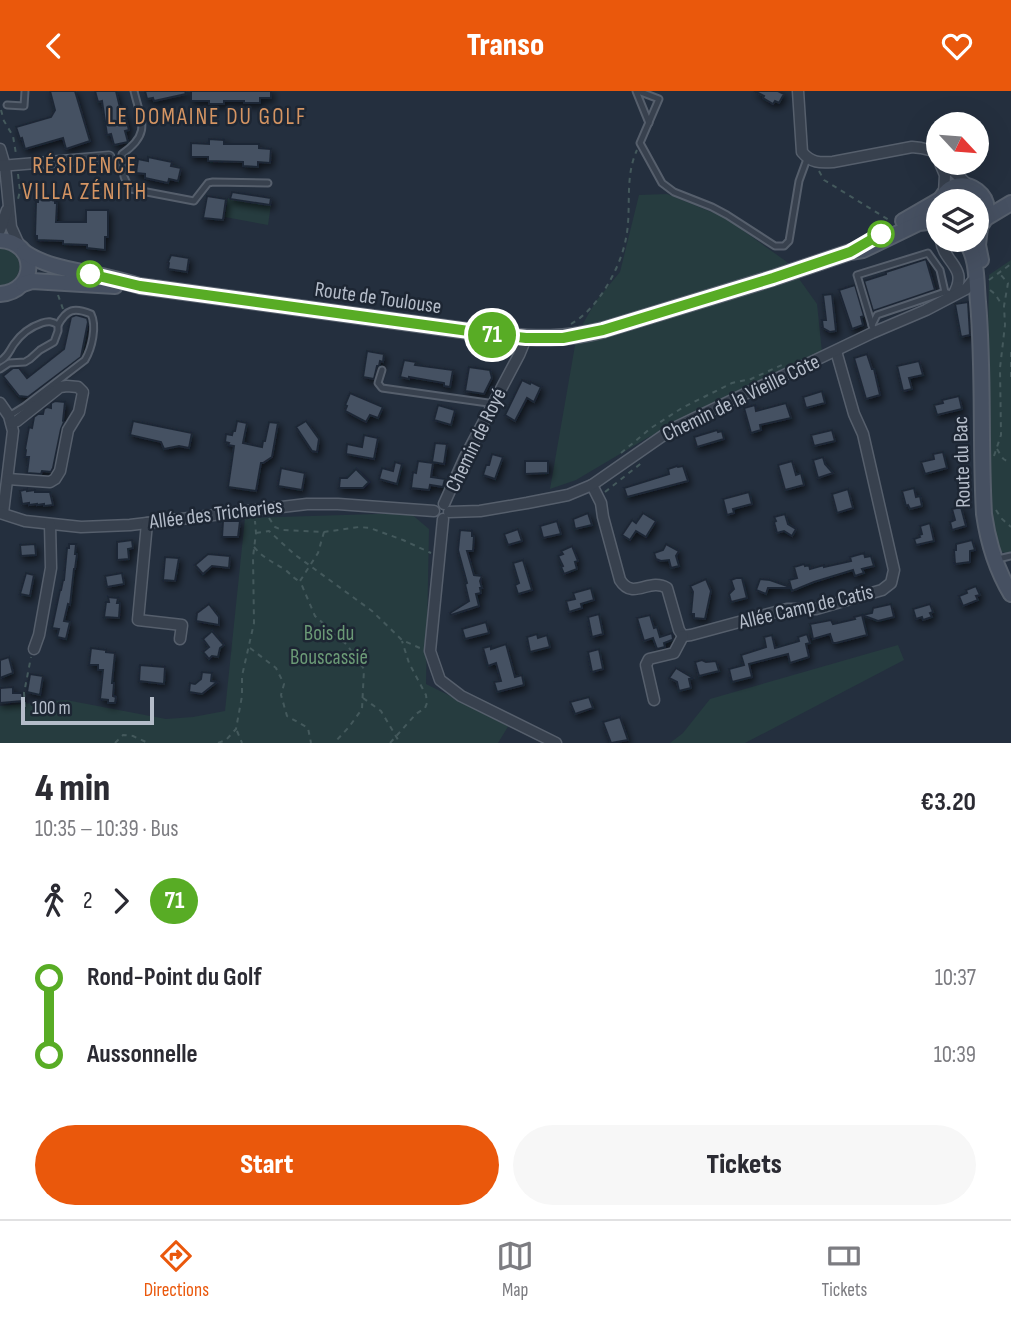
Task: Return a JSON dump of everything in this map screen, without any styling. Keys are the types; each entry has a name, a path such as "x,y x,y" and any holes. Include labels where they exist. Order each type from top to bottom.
{"main road":[{"name":"Route de Toulouse","path":"952,189 956,186 970,186"},
{"path":"970,186 974,189"},
{"path":"989,196 1011,201"},
{"path":"989,219 1011,201"},
{"name":"Route de Toulouse","path":"850,252 926,207"},
{"name":"Route de Toulouse","path":"0,240 10,241 41,262 56,267 140,286 526,338 563,338 603,330 863,250 919,223 926,222"},
{"path":"12,290 26,278 29,265 22,250"},
{"name":"Route du Bac","path":"972,252 982,278 983,489 987,531 995,560 1011,594"},
{"name":"Route du Bac","path":"979,252 984,300 981,324"},
{"name":"Route de Toulouse","path":"12,290 32,281 140,286"}],"street":[{"path":"798,91 802,152 810,160 833,162 912,147 926,150"},
{"path":"0,149 11,227 22,250"},
{"path":"3,166 110,157"},
{"path":"958,175 970,186"},
{"path":"0,230 9,203"},
{"path":"945,252 958,272 958,287 949,294"},
{"name":"Chemin de la Vieille Côte","path":"445,512 480,512 568,495 592,485 674,428 836,351 873,329 908,319 982,278"},
{"path":"0,305 12,290"},
{"name":"Chemin de Royé","path":"445,512 465,457 526,338"},
{"name":"Allée Camp de Catis","path":"683,636 787,609 816,608 882,590 891,583 894,570 878,507 876,487 863,434 854,414 836,351"},
{"path":"6,471 50,482 55,479 60,471 68,430 79,412 83,392 78,387 60,387 17,421 11,419"},
{"path":"0,403 11,419 12,439 1,515"},
{"path":"592,485 603,509 620,580 624,586 634,589 658,584 667,589 683,636 674,653 649,659 646,665 654,700"},
{"name":"Allée des Tricheries","path":"1,515 25,521 81,527 147,523 307,504 434,511 436,506 445,512"},
{"path":"445,512 430,651 440,680 461,696 556,743"},
{"path":"147,523 138,620 182,625 180,639"},
{"path":"34,649 51,568 50,524"}],"lane":[{"path":"8,106 24,106 25,91"},
{"path":"134,91 143,128 139,140 122,154 121,165 127,185 131,189 194,201 208,183 268,183"},
{"path":"637,91 649,123"},
{"path":"637,91 659,99 640,143 662,183 674,192 719,211 775,246 784,246 789,241 799,181 810,160"},
{"path":"110,157 122,157"},
{"path":"791,233 794,246"},
{"path":"873,329 857,275 928,253 940,270 949,294"},
{"path":"0,369 9,363 24,362 54,342 58,325 65,313 74,310 91,314 95,323 85,360 11,419"},
{"path":"0,361 31,327 45,322 58,325"},
{"path":"382,370 378,383 382,388 492,405"},
{"path":"995,560 1011,556"}],"path":[{"path":"568,326 581,319 594,305 621,257 627,237 630,171 640,143"},
{"path":"810,160 824,180 888,220"},
{"path":"982,278 999,273 1011,264"},
{"path":"993,458 1001,435 1000,369 1003,306 1008,283 999,273"},
{"path":"988,289 1003,306"},
{"path":"1011,352 1011,380"},
{"path":"615,458 651,428 682,408 732,383 751,379 787,363"},
{"path":"996,448 1002,459 1011,460"},
{"path":"598,499 648,457"},
{"path":"994,502 1001,518 1011,527"},
{"path":"259,510 275,527 282,530 324,532 370,528 430,553 439,554"},
{"path":"218,743 226,740 236,729 242,696 242,676 255,613 253,546 259,510"},
{"path":"256,533 269,531 294,554 372,611 402,640 430,651"},
{"path":"300,582 318,553 324,532"},
{"path":"253,546 270,563 287,571 300,582 315,616 347,645 364,669 362,709 334,743"},
{"path":"390,743 427,703 402,640"},
{"path":"249,648 276,668 284,684 281,695 287,716 308,728 311,743"},
{"path":"25,707 24,693 34,649"},
{"path":"362,698 381,711 400,743"},
{"path":"236,729 242,743"},
{"path":"115,743 123,735 148,743"}],"green space":[{"path":"667,194 724,217 787,262 817,304 822,352 647,438 576,480 550,489 577,334 596,301 620,272 639,195"},
{"path":"228,198 271,205 268,225 225,217"},
{"path":"0,247 15,254 20,267 15,279 0,286"},
{"path":"1011,260 1011,552 1006,553 998,551 994,532 986,457 989,275"},
{"name":"Bois du Bouscassié","path":"410,513 429,529 426,684 509,725 498,743 0,743 0,706 66,700 166,719 225,711 245,518"},
{"path":"898,645 904,660 745,743 670,743 683,733 710,699"}],"building":[{"path":"50,91 75,91 90,141 66,149 63,138 25,149 16,127 51,117 55,110"},
{"path":"95,91 116,91 122,116 125,115 129,130 125,131 128,142 114,145 111,134 107,135 102,101 98,102"},
{"path":"145,91 185,91 186,94 154,101 153,98 147,99"},
{"path":"191,91 271,91 271,98 260,98 260,103 224,101 224,104 209,104 209,101 191,101"},
{"path":"754,91 778,91 784,94 779,103 775,101 773,104"},
{"path":"209,139 224,140 224,144 259,144 259,148 271,149 270,163 258,162 258,167 243,166 243,162 208,161 208,157 191,157 191,143 209,144"},
{"path":"148,157 172,162 171,166 181,168 178,181 169,179 168,183 136,173 138,159 148,161"},
{"path":"232,192 271,198 270,205 230,199"},
{"path":"38,196 55,196 56,222 86,222 86,210 108,210 105,250 87,248 87,245 63,244 63,241 37,240"},
{"path":"207,196 226,199 223,220 203,218"},
{"path":"171,255 189,258 187,272 168,269"},
{"path":"926,259 935,290 873,311 864,281"},
{"path":"855,285 864,316 861,317 863,325 852,329 839,290"},
{"path":"832,294 836,331 830,332 823,328 822,320 826,320 823,295"},
{"path":"968,302 970,335 961,337 955,304"},
{"path":"76,315 87,318 88,322 81,357 28,397 19,396 3,376 13,368 19,368 27,378 64,349 71,317"},
{"path":"367,351 384,354 374,379 363,377"},
{"path":"867,354 874,369 880,395 866,399 854,358"},
{"path":"404,360 416,362 415,365 453,370 450,387 444,386 444,383 400,377"},
{"path":"919,361 923,375 909,378 912,389 903,391 897,366"},
{"path":"469,367 490,370 492,378 484,394 465,391"},
{"path":"522,380 541,387 534,402 527,398 515,421 505,415"},
{"path":"822,391 825,403 806,408 803,397"},
{"path":"350,393 383,407 378,418 370,415 366,422 345,411"},
{"path":"959,396 962,409 937,415 934,405"},
{"path":"65,402 64,422 53,468 51,472 42,471 41,474 27,473 29,457 25,457 25,449 29,427 32,428 34,417 43,414 47,407 51,408 51,403"},
{"path":"786,403 791,418 760,425 761,430 751,433 744,408 755,405 756,411"},
{"path":"438,405 455,410 451,425 434,420"},
{"path":"133,421 192,433 189,448 179,446 164,449 161,442 130,435"},
{"path":"237,421 247,423 243,443 262,447 269,422 278,423 272,457 261,463 256,491 228,487 234,446 225,442 226,434 232,435"},
{"path":"306,421 319,439 317,452 312,451 296,427"},
{"path":"832,430 835,441 814,446 811,435"},
{"path":"722,431 724,439 697,447 694,437"},
{"path":"364,435 378,438 374,459 346,454 347,444 362,447"},
{"path":"435,443 447,444 444,464 432,462"},
{"path":"943,452 947,468 925,474 921,462 934,459 933,454"},
{"path":"492,454 503,457 495,479 483,475"},
{"path":"823,457 833,473 818,478 813,460"},
{"path":"418,461 433,463 431,477 445,479 443,487 430,485 429,490 411,488"},
{"path":"525,461 548,461 548,473 525,474"},
{"path":"792,461 796,475 801,473 804,485 785,490 778,465"},
{"path":"395,462 402,464 397,484 379,479 382,468 393,471"},
{"path":"683,466 688,481 627,497 624,488 669,474 668,469"},
{"path":"281,468 305,473 302,490 278,486"},
{"path":"356,469 369,482 363,488 339,488 340,478 347,478"},
{"path":"914,488 916,497 920,496 922,506 910,509 906,506 902,491"},
{"path":"27,489 50,492 53,505 22,504 20,491"},
{"path":"848,489 853,508 837,513 832,494"},
{"path":"749,492 752,504 733,509 734,513 727,515 723,499"},
{"path":"961,507 966,526 952,530 950,522 955,520 952,509"},
{"path":"588,513 592,525 575,529 573,519"},
{"path":"643,513 656,521 646,537 636,531 630,540 622,535 632,520 636,523"},
{"path":"785,514 788,524 796,529 792,536 784,531 777,533 774,517"},
{"path":"223,521 240,521 238,537 222,537"},
{"path":"557,521 561,534 543,538 540,526"},
{"path":"930,523 934,541 916,545 914,539 922,534 920,526"},
{"path":"518,529 522,541 508,545 504,534"},
{"path":"460,530 472,531 474,536 473,551 467,551 474,575 482,576 482,588 481,593 476,594 479,606 451,615 450,613 469,601 458,550"},
{"path":"132,540 133,548 128,549 129,559 117,560 117,542"},
{"path":"972,540 975,550 970,551 970,562 955,564 956,544"},
{"path":"35,544 36,555 21,556 20,545"},
{"path":"69,544 76,544 77,554 70,605 68,604 64,621 70,622 66,639 57,637 59,629 52,628 64,580"},
{"path":"666,544 679,551 676,556 679,566 671,568 669,560 656,559 654,553 663,550"},
{"path":"572,546 578,561 575,562 577,569 564,574 558,556 563,554 561,551"},
{"path":"864,553 865,557 871,556 874,566 862,569 864,573 855,576 853,570 792,591 789,580 797,578 794,567 804,564 809,565 810,569 824,567 851,561 850,557"},
{"path":"208,554 230,556 229,568 212,566 203,574 195,565"},
{"path":"165,557 179,558 175,581 163,580"},
{"path":"523,560 532,590 518,594 515,585 519,583 513,563"},
{"path":"26,573 34,575 30,596 20,594"},
{"path":"122,573 124,584 107,587 105,576"},
{"path":"742,578 747,598 731,602 729,594 734,589 731,580"},
{"path":"706,579 711,591 705,619 694,618 694,614 691,614 693,592 690,586"},
{"path":"760,579 790,588 768,588 766,594 756,590"},
{"path":"976,586 980,595 976,596 978,600 963,606 959,596"},
{"path":"591,588 594,600 569,612 566,601 575,599 573,593"},
{"path":"108,597 118,598 119,618 104,617"},
{"path":"209,604 219,617 219,625 196,621 197,613"},
{"path":"891,604 894,617 878,621 862,615 872,613 873,608"},
{"path":"930,604 932,617 916,619 913,609"},
{"path":"599,614 603,634 592,637 588,617"},
{"path":"650,615 660,637 672,633 673,639 664,643 665,647 657,649 653,638 644,641 637,618"},
{"path":"862,615 867,635 836,643 833,643 830,634 813,639 810,624 831,620 833,624"},
{"path":"486,622 489,633 465,639 462,629"},
{"path":"212,631 224,645 220,648 218,657 212,656 209,659 203,652 209,647 203,639"},
{"path":"537,634 538,638 547,635 550,647 530,652 527,637"},
{"path":"807,634 810,643 806,644 809,657 790,663 788,654 749,664 752,677 732,682 729,669 744,665 741,655 766,647 764,637 772,635 775,648 799,641 798,637"},
{"path":"506,644 515,677 522,675 524,685 497,692 494,682 501,681 496,663 488,666 483,648 491,646 491,649"},
{"path":"91,648 115,653 112,683 115,703 100,699 103,670 98,670 98,665 89,665"},
{"path":"599,649 603,669 592,672 588,652"},
{"path":"9,657 13,673 0,678 0,660"},
{"path":"716,661 719,671 699,676 695,662"},
{"path":"140,665 165,667 164,684 139,681"},
{"path":"676,668 693,678 689,679 691,688 679,691 677,682 669,678"},
{"path":"202,672 212,673 211,681 217,682 202,694 189,692 190,683 195,684 201,679"},
{"path":"30,674 43,676 40,695 27,692"},
{"path":"13,687 13,693 22,693 23,701 0,703 0,688"},
{"path":"589,697 593,708 575,714 570,702"},
{"path":"620,717 628,740 611,743 603,722"}],"bus line":[{"name":"71","path":"90,274 140,286 498,335 549,339 603,330 773,278 850,252 881,234"}],"district":[{"name":"LE DOMAINE DU GOLF","path":"207,117"},
{"name":"RÉSIDENCE VILLA ZÉNITH","path":"85,179"}]}
